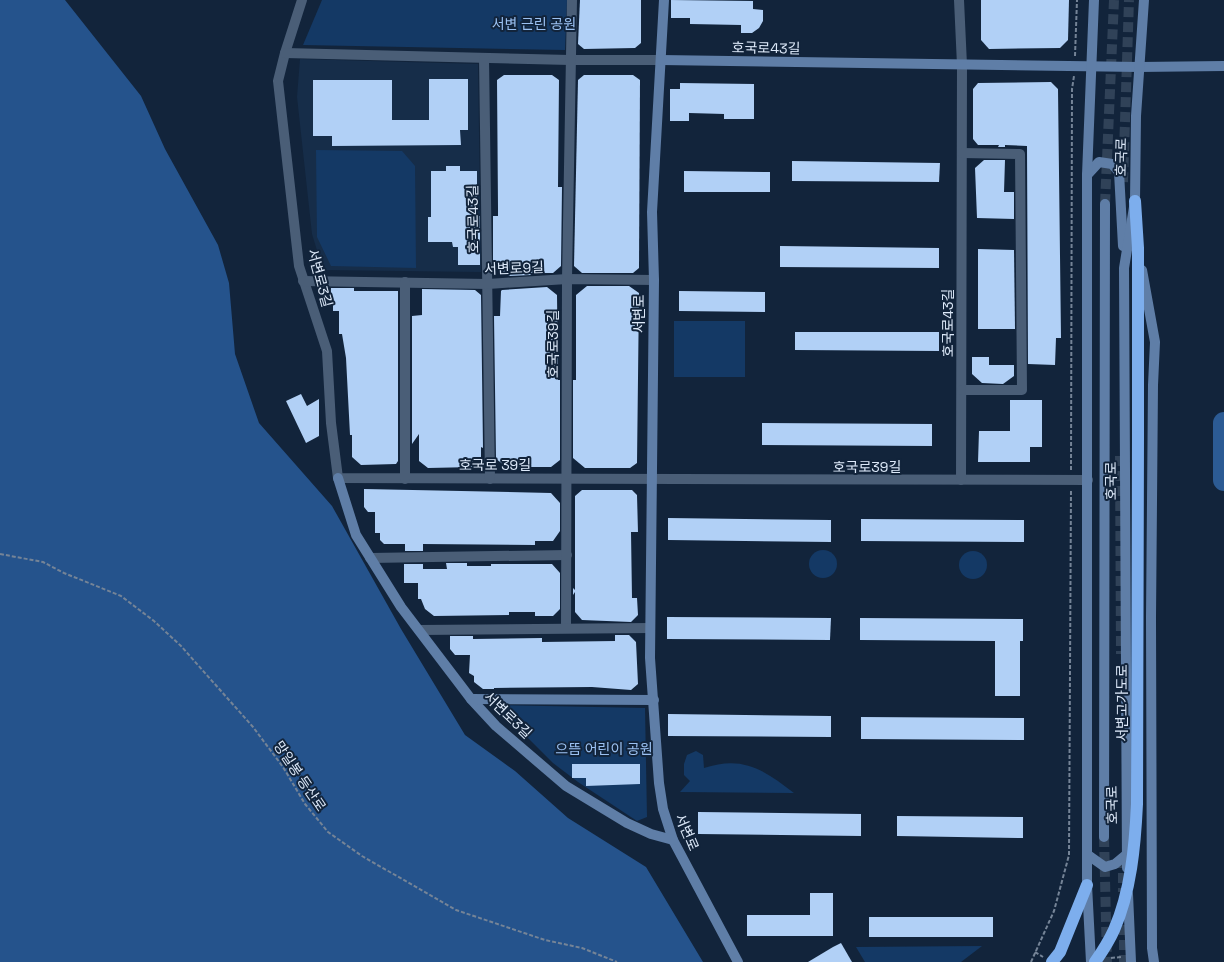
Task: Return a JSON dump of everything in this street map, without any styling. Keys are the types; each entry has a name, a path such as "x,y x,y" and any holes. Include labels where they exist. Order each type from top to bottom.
{"highway":[{"name":"서변고가도로","path":"1095,962 1114,930 1123,903 1135,846 1137,804 1138,248 1135,201"},
{"path":"1052,962 1060,952 1087,885"}],"main road":[{"name":"서변로","path":"664,0 652,212 654,280 650,658 659,783 662,809 673,840 738,962"},
{"name":"호국로","path":"1091,962 1087,885 1087,175 1094,0"},
{"name":"호국로","path":"1131,962 1127,854 1125,668 1124,268 1135,201 1136,116 1144,0"},
{"name":"호국로43길","path":"661,60 1139,67 1224,66"},
{"path":"1087,175 1099,162 1112,164 1119,172 1124,268"},
{"name":"호국로","path":"1104,837 1105,204"},
{"path":"1138,248 1155,342 1153,385 1151,618 1152,940 1154,962"},
{"name":"서변로3길","path":"338,478 356,535 401,607 471,699 496,726 566,786 627,823 651,834 673,840"},
{"path":"1125,668 1151,618"},
{"path":"471,699 654,700"},
{"path":"1088,855 1105,867 1115,864 1127,854"}],"street":[{"name":"서변로3길","path":"302,0 285,53 278,81 296,239 303,281 327,351 331,423 338,478"},
{"path":"570,60 572,0"},
{"name":"호국로43길","path":"959,0 962,65 962,390"},
{"name":"호국로43길","path":"285,53 570,60 661,60"},
{"name":"호국로43길","path":"484,58 488,284"},
{"name":"호국로39길","path":"566,628 567,279 570,60"},
{"path":"961,480 962,390 1022,390 1020,154 962,153"},
{"name":"서변로9길","path":"303,281 488,284 567,279 654,280"},
{"path":"405,479 406,282"},
{"path":"488,284 490,479"},
{"name":"호국로 39길","path":"338,478 652,479"},
{"name":"호국로39길","path":"652,479 1088,480"},
{"path":"370,558 567,555"},
{"path":"419,630 650,628"}],"path":[{"name":"망일봉 등산로","path":"0,554 43,562 64,573 121,596 154,621 181,646 253,727 283,767 305,804 328,832 362,856 456,910 545,940 582,948 617,962"}],"shaded area":[{"path":"0,0 65,0 141,96 165,149 218,245 229,283 235,354 259,423 332,506 401,629 465,735 515,771 568,818 646,867 703,962 0,962"},
{"path":"300,59 478,64 481,272 323,270 312,234 297,97"}],"green space":[{"name":"서변 근린 공원","path":"322,0 567,0 565,50 303,45"},
{"path":"316,150 402,151 415,166 416,268 331,266 317,237"},
{"path":"674,321 745,321 745,377 674,377"},
{"path":"823,550 833,554 837,564 833,574 823,578 813,574 809,564 813,554"},
{"path":"973,551 983,555 987,565 983,575 973,579 963,575 959,565 963,555"},
{"name":"으뜸 어린이 공원","path":"495,705 645,708 647,817 637,821 578,782 553,763"},
{"path":"696,751 703,755 704,768 718,764 742,764 763,772 794,793 680,792 690,781 684,775 684,764 687,755"},
{"path":"982,946 961,962 865,962 856,947"}],"building":[{"path":"580,0 641,0 641,43 635,48 584,49 578,44"},
{"path":"671,0 753,1 753,9 763,10 763,21 759,28 752,33 741,33 741,25 690,24 690,18 671,18"},
{"path":"981,0 1069,0 1068,40 1060,48 989,49 981,40"},
{"path":"504,75 552,75 559,80 558,187 562,187 561,266 553,273 529,273 531,275 507,276 493,264 493,216 498,216 497,80"},
{"path":"584,75 633,75 640,80 639,268 633,273 582,273 574,266 578,80"},
{"path":"429,79 468,79 468,130 460,130 461,145 332,146 332,136 313,136 313,80 392,80 392,120 429,120"},
{"path":"1051,82 1058,89 1061,338 1056,338 1055,365 1028,364 1027,146 1005,145 1005,147 998,147 999,145 978,145 973,139 973,89 978,83"},
{"path":"680,83 754,84 754,119 724,119 724,114 689,113 689,121 670,121 670,89 680,89"},
{"path":"984,160 1005,160 1004,192 1014,192 1014,219 977,218 975,168"},
{"path":"792,161 940,163 939,182 792,181"},
{"path":"446,166 460,166 460,171 477,171 477,216 480,216 480,265 458,265 458,247 453,247 452,242 428,242 428,217 431,217 431,171 446,171"},
{"path":"684,171 770,172 770,192 684,192"},
{"path":"780,246 939,248 939,268 780,267"},
{"path":"978,249 1014,250 1015,329 978,329"},
{"path":"587,286 629,286 639,293 637,463 630,468 585,468 573,458 573,380 576,380 576,295"},
{"path":"547,287 557,295 558,380 560,380 560,460 551,467 507,467 496,459 494,316 500,316 502,290"},
{"path":"331,288 354,288 354,291 398,291 398,461 396,464 361,465 352,457 352,435 350,435 346,358 342,334 339,334 339,311 333,311 333,304 330,304"},
{"path":"422,289 475,290 481,295 483,448 481,447 481,462 474,467 428,468 419,461 419,434 412,444 412,316 422,315"},
{"path":"679,291 765,292 765,312 679,311"},
{"path":"795,332 939,332 939,351 795,350"},
{"path":"972,357 989,357 989,365 1014,365 1014,376 1003,384 982,383 972,374"},
{"path":"301,394 307,406 319,399 319,436 306,443 286,401"},
{"path":"1010,400 1042,400 1042,447 1030,447 1030,462 978,462 979,431 1010,431"},
{"path":"762,423 932,424 932,446 762,445"},
{"path":"364,489 551,493 560,503 560,531 553,541 535,541 535,545 423,544 423,551 405,551 405,544 384,544 380,540 380,533 375,533 375,512 368,512 364,507"},
{"path":"582,490 632,490 637,495 638,532 631,532 632,598 637,598 638,615 631,622 582,620 575,612 575,592 573,595 573,588 575,590 575,496"},
{"path":"668,518 831,520 831,542 668,540"},
{"path":"861,519 1024,520 1024,542 861,541"},
{"path":"446,563 467,563 467,566 491,566 491,564 552,564 560,573 560,609 553,616 535,616 535,612 509,612 509,615 434,616 425,609 421,599 418,599 418,583 404,583 404,564 423,564 423,569 447,569"},
{"path":"667,617 831,618 830,640 667,639"},
{"path":"860,618 1023,619 1023,641 1020,641 1020,696 995,696 995,641 860,640"},
{"path":"615,635 629,635 636,642 638,684 631,690 592,687 483,689 474,682 474,676 469,673 470,655 455,655 450,649 450,636 473,636 473,639 542,638 542,642 615,641"},
{"path":"668,714 831,716 831,737 668,736"},
{"path":"861,717 1024,718 1024,740 861,739"},
{"path":"572,764 640,764 640,784 586,786 586,778 572,778"},
{"path":"698,812 861,814 861,836 698,834"},
{"path":"897,816 1023,817 1023,838 897,836"},
{"path":"810,893 833,893 833,936 747,936 747,915 810,915"},
{"path":"869,917 993,917 993,937 869,937"},
{"path":"841,943 852,962 808,962 833,947"}],"waterway":[{"path":"1224,423 1224,480"}],"tunnel":[{"path":"1105,204 1114,0"},
{"path":"1123,182 1129,0"},
{"path":"1120,456 1121,654"},
{"path":"1104,837 1107,962"},
{"path":"1123,858 1123,892"},
{"path":"1124,910 1124,962"}]}
